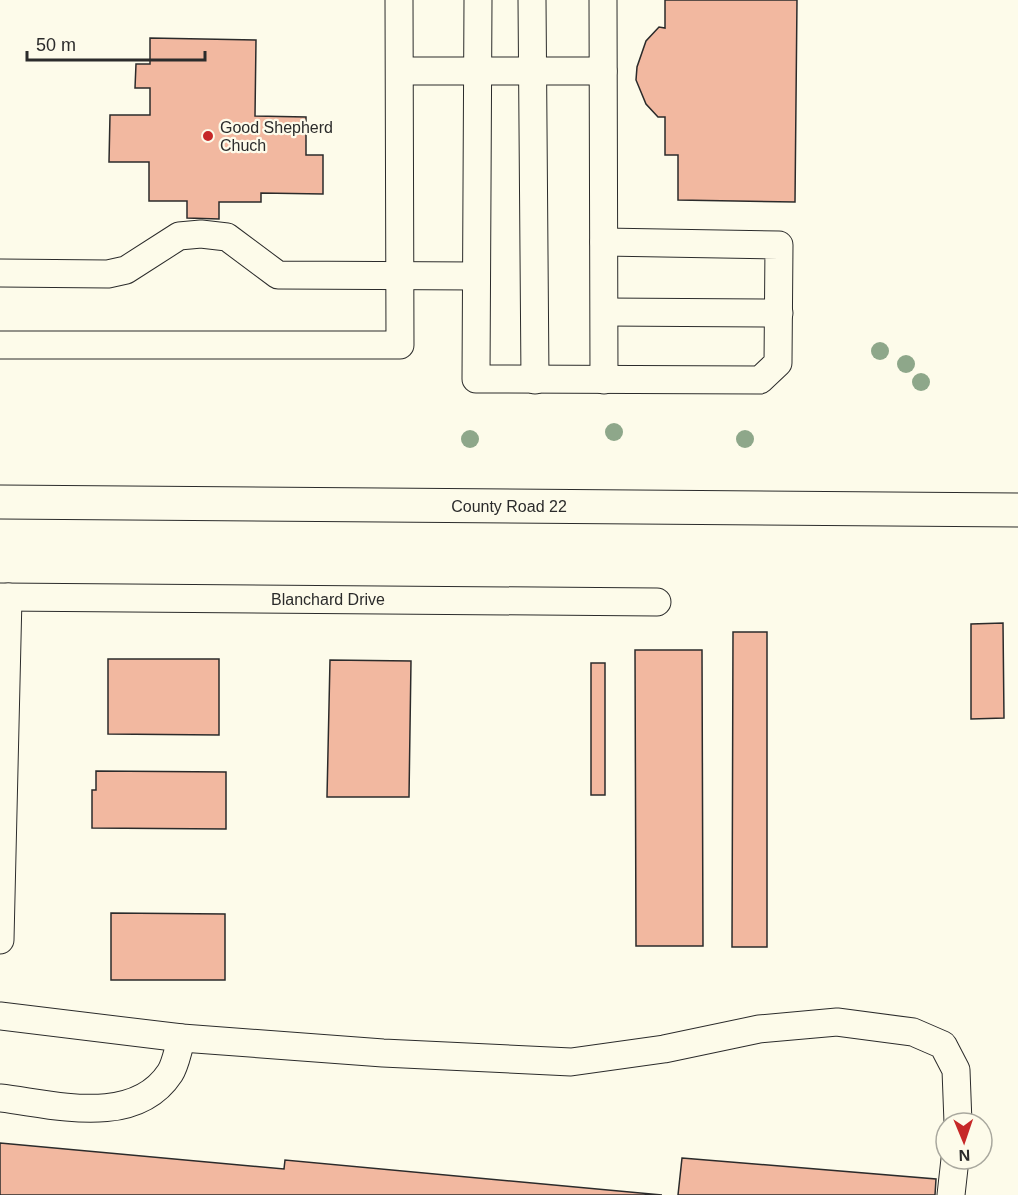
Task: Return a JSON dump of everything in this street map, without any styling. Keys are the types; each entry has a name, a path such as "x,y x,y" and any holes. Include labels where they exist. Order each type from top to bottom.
{"main road":[{"name":"County Road 22","path":"0,502 1018,510"}],"street":[{"path":"0,345 400,345 399,0"},
{"path":"478,0 476,379 760,380 778,363 779,245 604,242"},
{"path":"532,0 535,380"},
{"path":"603,0 604,380"},
{"path":"400,71 603,71"},
{"path":"0,273 108,274 126,270 179,236 201,234 227,237 278,275 476,276"},
{"path":"605,312 779,313"},
{"path":"0,940 4,597"},
{"name":"Blanchard Drive","path":"4,597 657,602"},
{"path":"0,1016 182,1038 383,1053 571,1062 664,1049 759,1029 837,1022 913,1032 943,1046 956,1070 958,1111"},
{"path":"0,1098 108,1110 129,1105 149,1093 170,1073 182,1038"},
{"path":"951,1195 954,1171"}],"building":[{"path":"665,0 797,0 795,202 678,200 678,155 665,155 665,117 658,117 646,104 636,80 637,67 646,41 659,27 665,28"},
{"name":"Good Shepherd Chuch","path":"150,38 256,40 255,116 306,117 306,155 323,155 323,194 261,193 261,202 219,202 219,219 187,218 187,201 149,201 149,162 109,162 110,115 150,115 150,88 135,88 136,64 150,64"},
{"path":"1003,623 1004,718 971,719 971,624"},
{"path":"733,632 767,632 767,947 732,947"},
{"path":"635,650 702,650 703,946 636,946"},
{"path":"108,659 219,659 219,735 108,734"},
{"path":"330,660 411,661 409,797 327,797"},
{"path":"591,663 605,663 605,795 591,795"},
{"path":"96,771 226,772 226,829 92,828 92,790 96,790"},
{"path":"111,913 225,914 225,980 111,980"},
{"path":"0,1143 284,1169 285,1160 662,1195 0,1195"},
{"path":"682,1158 936,1179 935,1195 678,1195"}],"place":[{"name":"Good Shepherd Chuch","path":"208,136"}]}
